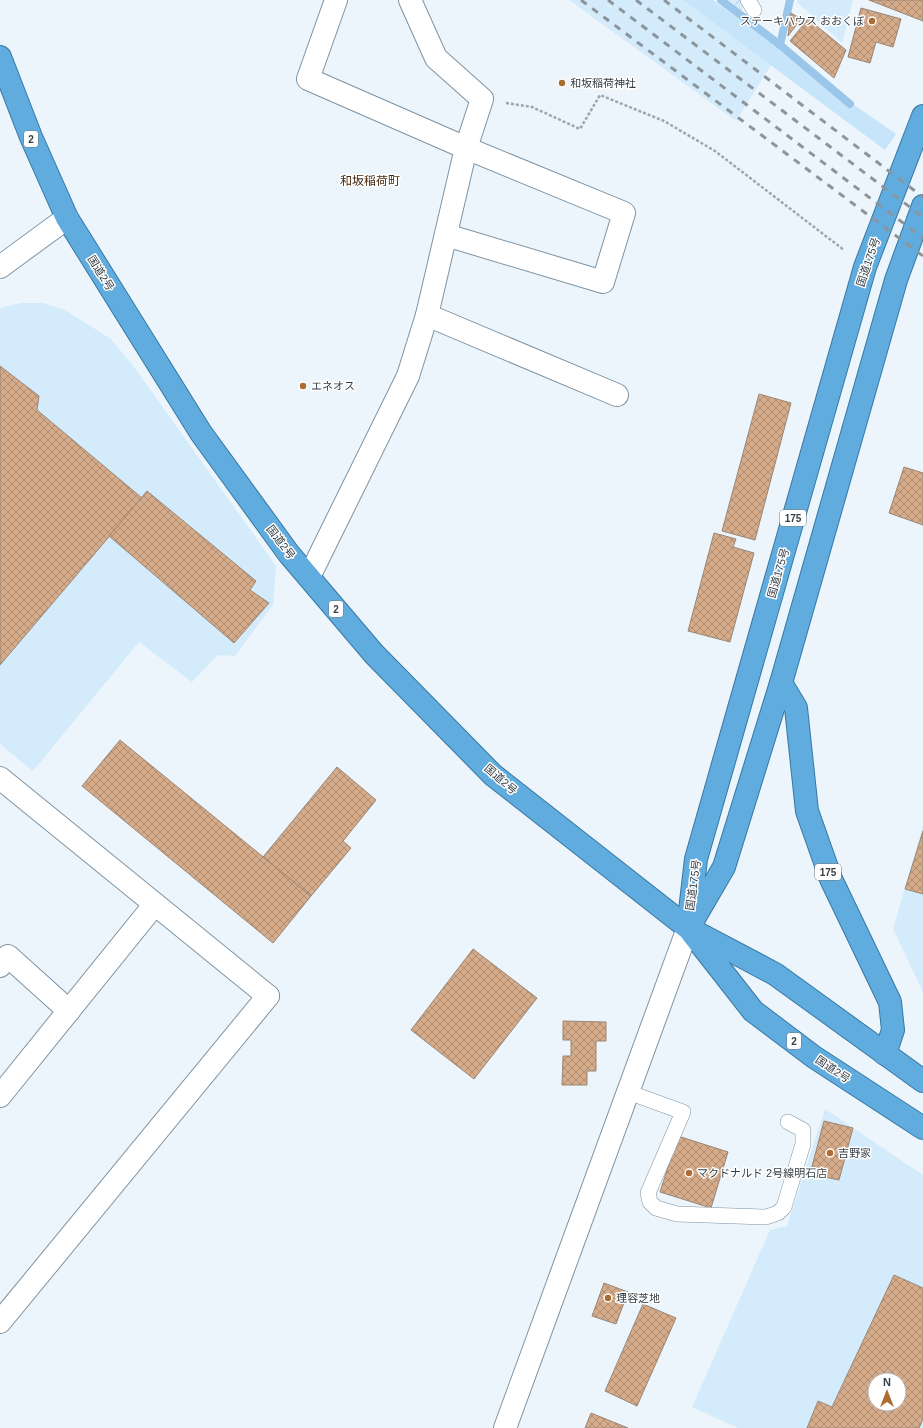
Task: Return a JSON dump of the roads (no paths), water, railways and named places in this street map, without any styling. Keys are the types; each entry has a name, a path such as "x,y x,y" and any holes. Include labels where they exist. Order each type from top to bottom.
{"highway":[{"name":"国道2号","path":"0,57 31,138 67,218 201,433 289,554 374,654 493,775 688,928 775,974 923,1081"},
{"name":"国道175号","path":"688,928 696,859 865,267 923,116"},
{"name":"国道175号","path":"688,928 724,867 781,683 896,280 923,206"},
{"name":"175","path":"781,683 796,708 807,811 831,879 890,1002 893,1030 885,1054"},
{"name":"国道2号","path":"688,928 753,1011 814,1057 923,1128"}],"street":[{"path":"336,0 308,79 466,148 624,213 603,282 446,235"},
{"path":"309,577 408,376 427,315 466,148 482,99 436,58 410,0"},
{"path":"0,267 67,218"},
{"path":"427,315 617,396"},
{"path":"0,778 268,996 0,1322"},
{"path":"0,1096 155,904"},
{"path":"505,1428 688,928"},
{"path":"0,966 8,956 69,1011"}],"lane":[{"path":"628,1092 683,1112 648,1193 650,1202 656,1208 677,1214 766,1217 778,1213 784,1207 803,1144 803,1130 788,1122"}],"waterway":[{"path":"721,0 780,45 850,104"},
{"path":"780,45 790,0"}],"railway":[{"path":"581,0 923,256"},
{"path":"608,0 923,238"},
{"path":"636,0 923,217"},
{"path":"664,0 923,197"}],"place":[{"name":"ステーキハウス おおくぼ","path":"872,21"},
{"name":"和坂稲荷神社","path":"562,83"},
{"name":"エネオス","path":"303,386"},
{"name":"吉野家","path":"830,1153"},
{"name":"マクドナルド 2号線明石店","path":"689,1173"},
{"name":"理容芝地","path":"608,1298"}],"district":[{"name":"和坂稲荷町","path":"370,181"}]}
